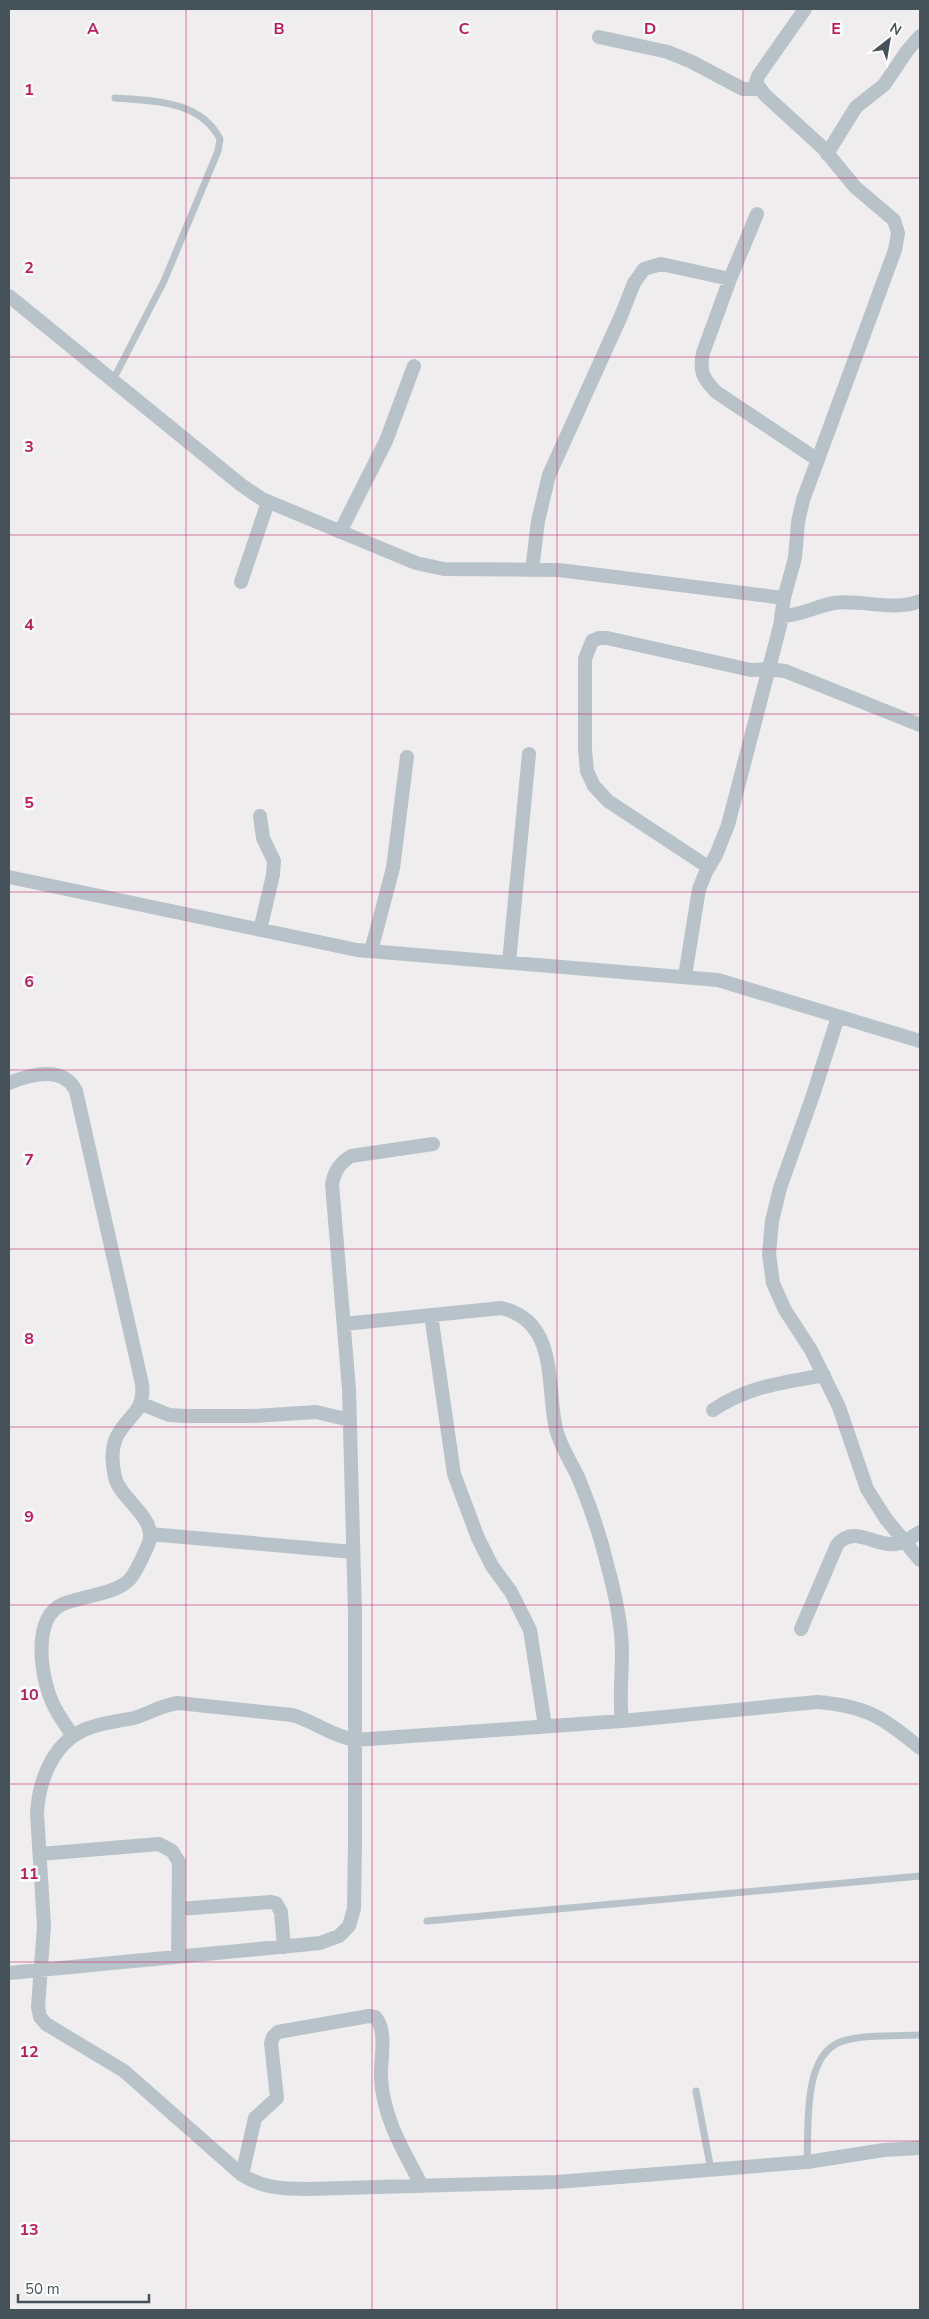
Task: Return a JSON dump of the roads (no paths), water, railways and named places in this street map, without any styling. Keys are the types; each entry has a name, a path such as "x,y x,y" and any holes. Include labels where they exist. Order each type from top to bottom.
{"street":[{"path":"685,976 699,889 728,825 769,668 784,598 795,558 798,522 803,500 892,259 898,233 894,220 855,187 827,154 759,89 756,83 758,76 805,9"},
{"path":"827,154 856,107 884,85 907,51 920,36"},
{"path":"599,37 668,52 692,62 744,89 759,89"},
{"path":"757,214 702,353 700,365 704,379 716,392 818,460"},
{"path":"532,570 538,521 549,475 638,274 644,269 661,264 730,279"},
{"path":"9,296 240,484 268,502 416,563 444,569 559,570 784,598"},
{"path":"340,532 386,441 414,366"},
{"path":"241,582 268,502"},
{"path":"781,616 795,616 832,604 845,602 881,607 920,601"},
{"path":"708,867 608,801 594,786 587,771 584,749 585,658 587,648 592,641 598,638 607,638 751,670 769,668 785,671 920,725"},
{"path":"509,962 529,754"},
{"path":"371,951 394,860 407,757"},
{"path":"260,816 263,838 274,861 273,875 260,930"},
{"path":"9,877 260,930 371,951 718,980 920,1041"},
{"path":"838,1017 780,1188 772,1221 769,1254 773,1283 785,1310 811,1350 839,1407 867,1489 886,1519 920,1560"},
{"path":"9,1083 27,1076 57,1074 66,1077 76,1091 142,1384 142,1404 118,1434 113,1451 113,1467 119,1488 145,1521 150,1534 149,1543 130,1579 124,1584 63,1604 55,1609 48,1618 42,1638 42,1661 53,1705 73,1736"},
{"path":"9,1973 320,1943 339,1936 349,1926 354,1909 354,1552 350,1420 332,1184 335,1170 351,1156 433,1144"},
{"path":"344,1324 501,1308 513,1310 537,1332 546,1351 549,1366 556,1428 595,1518 611,1582 620,1624 622,1653 619,1687 622,1721"},
{"path":"431,1315 454,1474 478,1538 492,1566 511,1592 530,1630 546,1726"},
{"path":"713,1410 739,1394 757,1388 824,1375"},
{"path":"142,1404 169,1415 253,1416 316,1412 350,1420"},
{"path":"801,1629 837,1545 842,1539 850,1535 890,1544 904,1541 920,1532"},
{"path":"150,1534 354,1552"},
{"path":"920,1748 896,1728 874,1714 845,1704 817,1702 622,1721 355,1740 332,1734 304,1718 292,1715 178,1703 165,1704 136,1717 90,1727 73,1736 57,1752 43,1775 37,1813 44,1926 38,2007 40,2017 46,2024 124,2072 242,2175 259,2185 276,2188 307,2189 557,2182 806,2162 884,2150 920,2148"},
{"path":"40,1854 159,1844 165,1846 177,1856 179,1862 178,1957"},
{"path":"179,1909 276,1903 281,1912 284,1946"},
{"path":"242,2175 255,2118 277,2098 271,2043 273,2037 278,2032 369,2016 375,2017 381,2027 380,2077 388,2115 398,2141 422,2186"}],"lane":[{"path":"113,380 164,281 218,151 220,139 208,122 191,110 176,104 115,98"},
{"path":"427,1920 920,1876"},
{"path":"806,2162 812,2079 817,2064 825,2053 839,2043 854,2039 920,2035"},
{"path":"696,2091 711,2170"}]}
